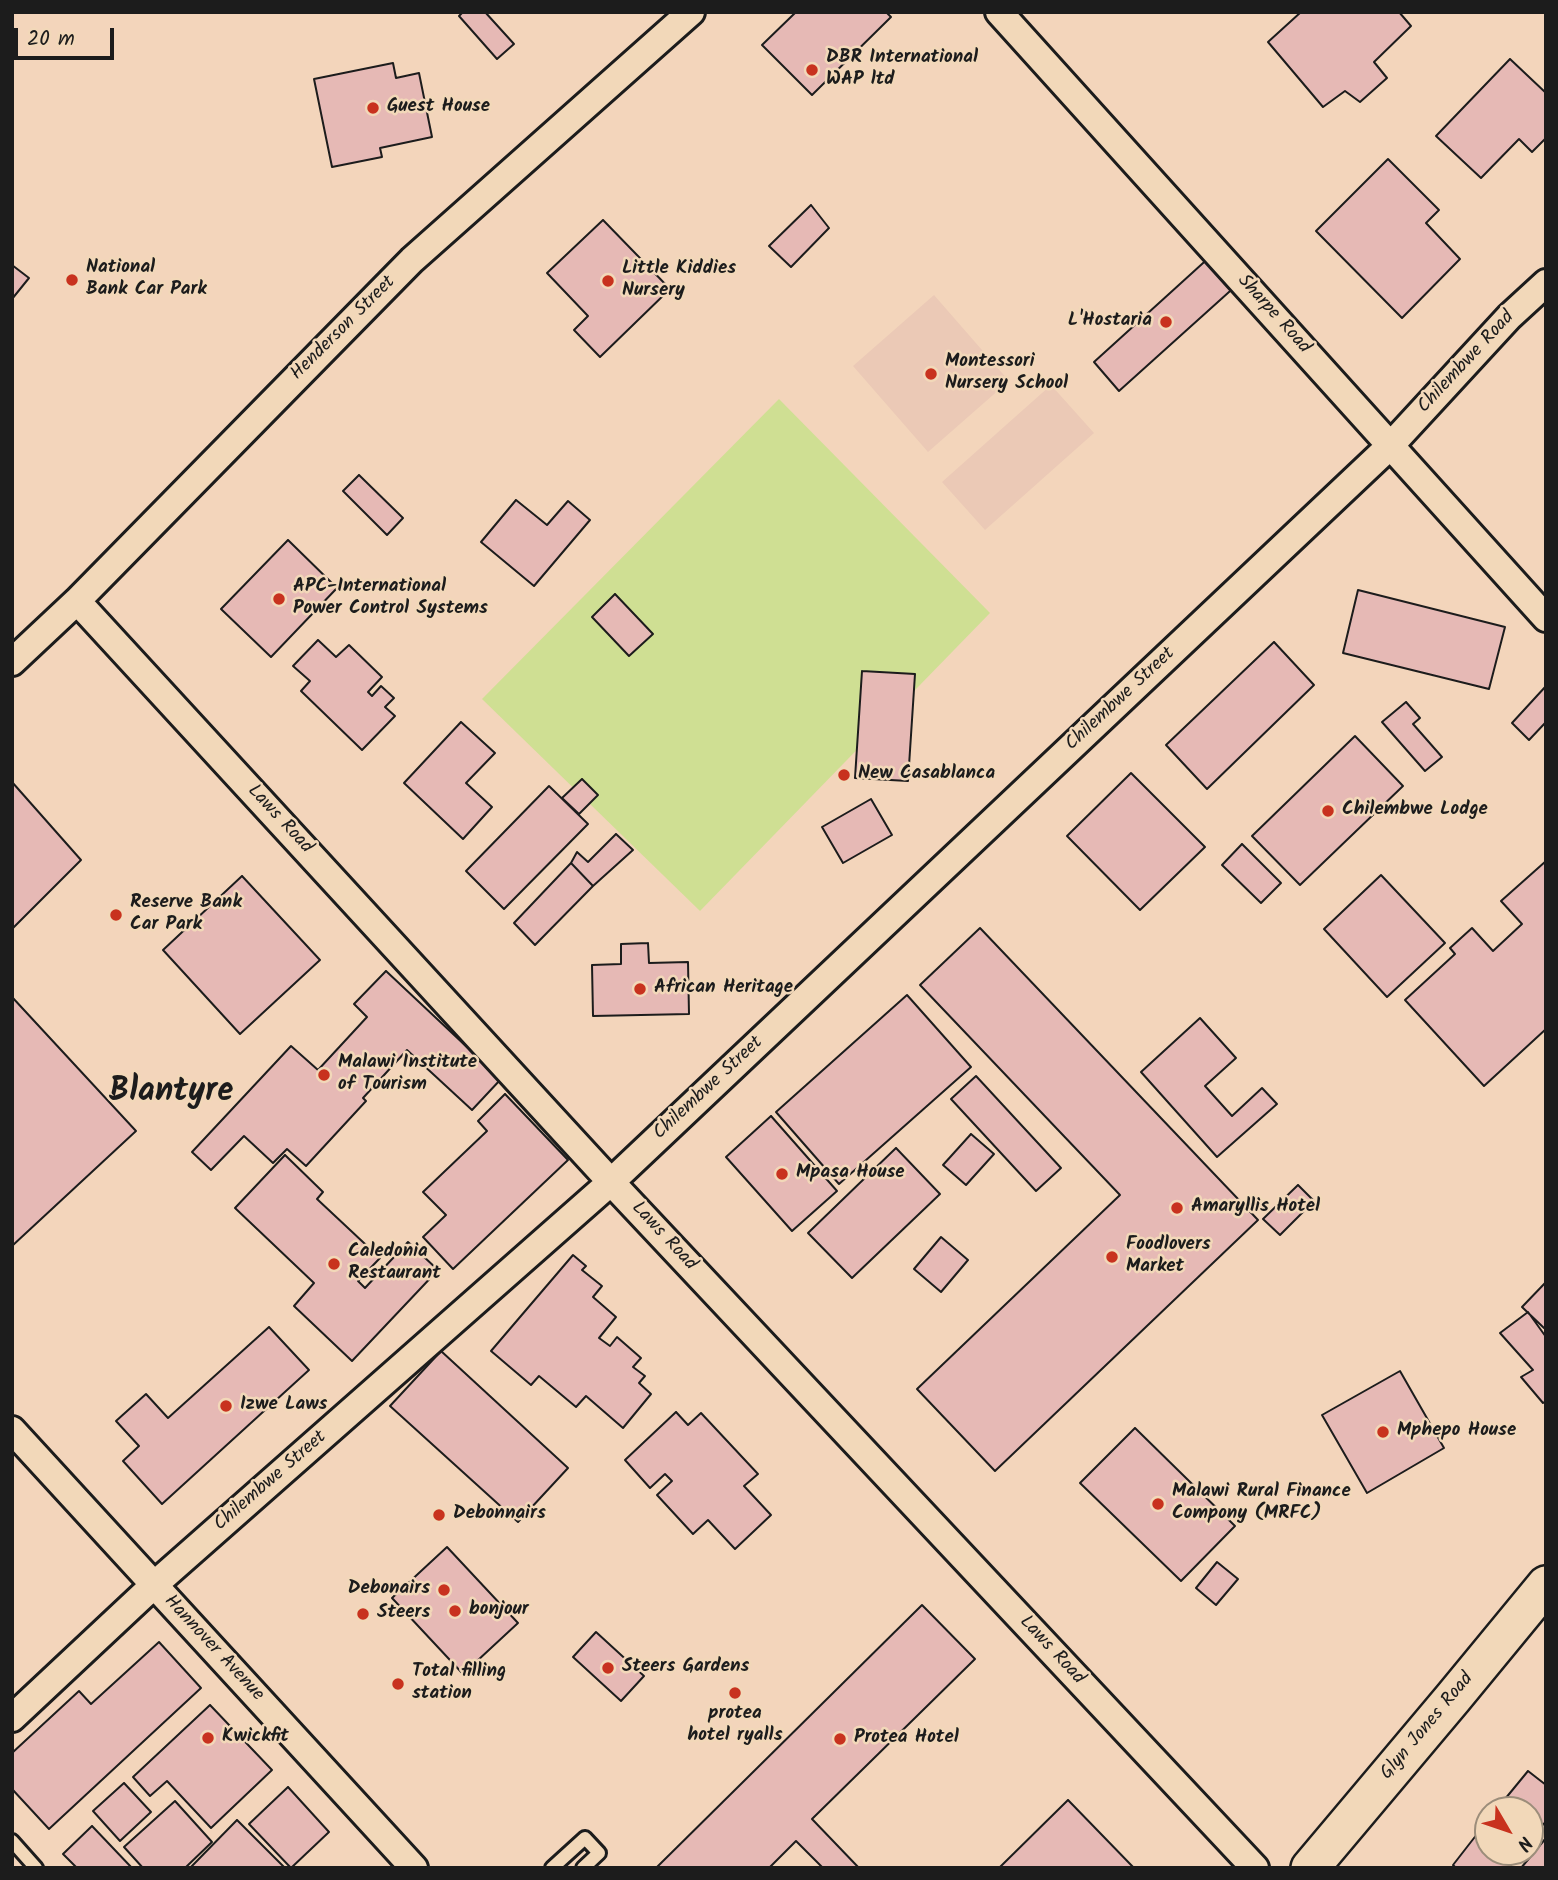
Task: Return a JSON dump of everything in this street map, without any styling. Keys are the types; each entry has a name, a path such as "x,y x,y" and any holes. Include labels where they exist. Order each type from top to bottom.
{"street":[{"name":"Henderson Street","path":"12,662 77,601 412,260 691,12"},
{"name":"Sharpe Road","path":"999,12 1546,618"},
{"name":"Chilembwe Road","path":"1391,445 1509,317 1546,283"},
{"name":"Chilembwe Street","path":"12,1718 154,1585 611,1182 1391,445"},
{"name":"Laws Road","path":"77,601 611,1182 1255,1868"},
{"name":"Hannover Avenue","path":"12,1430 414,1868"},
{"name":"Glyn Jones Road","path":"1310,1868 1546,1585"}],"lane":[{"path":"552,1868 585,1839 599,1853 583,1868"},
{"path":"12,1841 36,1868"}],"shaded area":[{"name":"Montessori Nursery School","path":"934,295 1009,381 928,452 853,366"},
{"name":"Montessori Nursery School","path":"1051,385 1094,433 985,530 942,482"}],"green space":[{"path":"779,399 990,613 700,911 482,699"}],"building":[{"path":"463,12 485,12 514,44 497,59 459,16"},
{"name":"DBR International WAP ltd","path":"796,12 886,12 891,17 812,95 762,45"},
{"path":"1301,12 1399,12 1411,26 1374,62 1387,78 1360,102 1345,91 1323,107 1268,42"},
{"path":"1510,59 1546,93 1546,138 1532,152 1519,139 1481,178 1436,136"},
{"name":"Guest House","path":"393,63 396,78 419,73 432,137 380,148 382,157 332,167 314,79"},
{"path":"1388,159 1439,210 1426,223 1460,259 1402,318 1316,231"},
{"path":"811,205 829,228 791,267 769,246"},
{"name":"Little Kiddies Nursery","path":"603,220 670,289 600,357 574,330 588,316 547,273"},
{"name":"L'Hostaria","path":"1213,254 1239,283 1119,391 1094,362"},
{"path":"12,265 29,278 12,299"},
{"path":"359,475 403,518 387,535 343,491"},
{"path":"516,500 547,525 568,501 590,520 534,586 481,542"},
{"name":"APC-International Power Control Systems","path":"288,540 337,588 271,657 221,609"},
{"path":"1358,590 1505,627 1489,689 1343,653"},
{"path":"615,594 653,634 629,656 592,617"},
{"path":"318,640 336,657 349,645 382,677 368,692 372,696 381,686 394,698 385,707 395,716 362,750 301,691 310,681 293,666"},
{"path":"1274,642 1314,685 1207,789 1166,745"},
{"path":"862,671 915,674 908,781 855,778"},
{"path":"1546,686 1546,722 1529,740 1512,723"},
{"path":"1406,702 1420,718 1413,724 1442,757 1425,771 1382,722"},
{"path":"461,722 495,753 466,783 492,807 463,839 404,783"},
{"name":"Chilembwe Lodge","path":"1355,736 1403,786 1300,885 1252,836"},
{"path":"1131,773 1205,847 1140,910 1067,836"},
{"path":"582,779 598,795 579,814 562,798"},
{"path":"12,782 81,860 12,929"},
{"path":"549,786 588,824 504,909 466,871"},
{"path":"871,799 892,835 843,863 822,827"},
{"path":"616,834 633,850 593,886 571,863 577,852 588,862"},
{"path":"1242,844 1281,883 1261,903 1222,865"},
{"path":"1546,861 1546,1029 1484,1086 1405,1000 1455,954 1450,948 1472,928 1493,951 1522,924 1501,901"},
{"path":"571,863 593,886 535,945 514,923"},
{"path":"1381,875 1445,943 1387,997 1324,929"},
{"path":"242,876 320,960 240,1034 163,950"},
{"name":"Amaryllis Hotel","path":"980,928 1258,1220 995,1471 917,1389 1120,1195 920,985"},
{"name":"African Heritage","path":"648,943 649,963 688,962 689,1014 593,1016 592,965 621,964 621,944"},
{"name":"Malawi Institute of Tourism","path":"386,971 501,1079 472,1110 407,1050 363,1098 366,1101 306,1166 287,1149 273,1163 244,1136 211,1170 192,1152 291,1046 318,1070 367,1017 354,1004"},
{"path":"907,995 971,1067 839,1184 776,1112"},
{"path":"12,997 136,1131 12,1246"},
{"path":"1200,1018 1236,1058 1205,1086 1232,1116 1262,1088 1277,1104 1217,1157 1141,1072"},
{"path":"976,1076 1061,1168 1036,1191 951,1099"},
{"name":"Malawi Institute of Tourism","path":"505,1094 568,1160 453,1269 423,1237 446,1215 423,1192 487,1131 478,1121"},
{"name":"Mpasa House","path":"771,1116 837,1191 792,1231 726,1157"},
{"path":"971,1134 994,1154 966,1185 943,1165"},
{"path":"896,1148 940,1194 852,1278 808,1233"},
{"name":"Caledonia Restaurant","path":"285,1155 323,1192 317,1199 380,1258 358,1281 365,1288 408,1242 438,1270 352,1361 294,1306 314,1283 235,1208"},
{"path":"1298,1185 1314,1201 1280,1235 1263,1219"},
{"path":"941,1237 968,1260 941,1292 914,1269"},
{"path":"573,1255 586,1266 582,1270 602,1286 593,1297 616,1317 599,1338 610,1346 617,1337 641,1358 633,1367 645,1376 639,1383 651,1394 623,1428 586,1396 576,1407 539,1376 531,1385 491,1351"},
{"path":"1546,1282 1546,1326 1544,1328 1522,1307"},
{"path":"1528,1312 1546,1337 1546,1401 1543,1403 1521,1377 1533,1370 1500,1333"},
{"name":"Izwe Laws","path":"269,1327 309,1370 162,1504 123,1461 139,1446 116,1421 146,1394 168,1418"},
{"path":"441,1351 568,1468 518,1522 390,1406"},
{"name":"Mphepo House","path":"1400,1371 1444,1448 1367,1493 1322,1415"},
{"path":"676,1412 688,1425 701,1413 758,1474 744,1486 771,1515 735,1549 708,1520 693,1534 657,1495 672,1481 665,1474 650,1488 625,1460"},
{"name":"Malawi Rural Finance Compony (MRFC)","path":"1135,1428 1235,1526 1181,1581 1080,1483"},
{"name":"bonjour","path":"447,1547 518,1623 463,1674 392,1598"},
{"name":"Malawi Rural Finance Compony (MRFC)","path":"1217,1562 1238,1579 1216,1605 1196,1588"},
{"name":"Protea Hotel","path":"922,1605 975,1659 812,1819 859,1868 823,1868 796,1841 769,1868 656,1868"},
{"path":"596,1632 644,1676 621,1701 573,1657"},
{"path":"159,1642 201,1688 49,1829 12,1789 12,1753 79,1691 91,1704"},
{"name":"Kwickfit","path":"210,1705 272,1770 211,1828 167,1781 150,1796 133,1777"},
{"path":"1528,1771 1546,1785 1546,1821 1544,1824 1544,1796 1507,1796"},
{"path":"124,1783 151,1812 120,1841 93,1811"},
{"name":"Kwickfit","path":"288,1787 329,1832 291,1868 249,1824"},
{"path":"1068,1800 1134,1868 999,1868"},
{"path":"175,1801 212,1842 185,1868 143,1868 124,1847"},
{"path":"237,1820 285,1868 190,1868"},
{"path":"92,1826 132,1868 77,1868 63,1854"},
{"path":"1474,1838 1474,1866 1510,1866 1456,1868 1453,1865"},
{"path":"1546,1838 1546,1868 1521,1868 1544,1866"}],"place":[{"name":"DBR International WAP ltd","path":"812,70"},
{"name":"Guest House","path":"373,108"},
{"name":"National Bank Car Park","path":"72,280"},
{"name":"Little Kiddies Nursery","path":"608,281"},
{"name":"L'Hostaria","path":"1166,322"},
{"name":"Montessori Nursery School","path":"931,374"},
{"name":"APC-International Power Control Systems","path":"279,599"},
{"name":"New Casablanca","path":"844,775"},
{"name":"Chilembwe Lodge","path":"1328,811"},
{"name":"Reserve Bank Car Park","path":"116,915"},
{"name":"African Heritage","path":"640,989"},
{"name":"Malawi Institute of Tourism","path":"324,1075"},
{"name":"Mpasa House","path":"782,1174"},
{"name":"Amaryllis Hotel","path":"1177,1208"},
{"name":"Foodlovers Market","path":"1112,1257"},
{"name":"Caledonia Restaurant","path":"334,1264"},
{"name":"Izwe Laws","path":"226,1406"},
{"name":"Mphepo House","path":"1383,1432"},
{"name":"Malawi Rural Finance Compony (MRFC)","path":"1158,1504"},
{"name":"Debonnairs","path":"439,1515"},
{"name":"Debonairs","path":"444,1590"},
{"name":"bonjour","path":"455,1611"},
{"name":"Steers","path":"363,1614"},
{"name":"Steers Gardens","path":"608,1668"},
{"name":"Total filling station","path":"398,1684"},
{"name":"protea hotel ryalls","path":"735,1693"},
{"name":"Kwickfit","path":"208,1738"},
{"name":"Protea Hotel","path":"840,1739"}],"district":[{"name":"Blantyre","path":"171,1094"}]}
